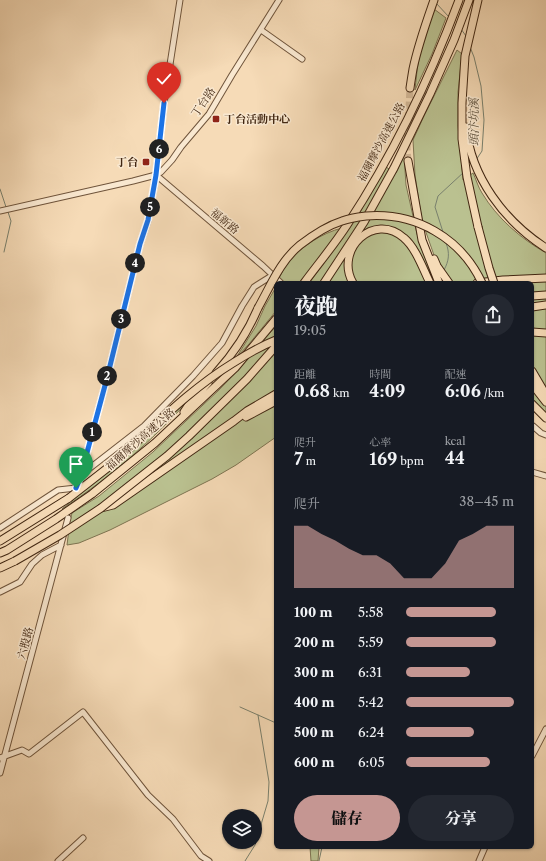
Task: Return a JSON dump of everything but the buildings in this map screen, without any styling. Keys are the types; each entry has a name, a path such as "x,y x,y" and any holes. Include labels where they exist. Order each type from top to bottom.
{"highway":[{"path":"410,88 417,51 434,0"},
{"name":"福爾摩沙高速公路","path":"325,281 364,222 394,168 430,94 454,40 469,0"},
{"path":"478,0 466,56 462,103 462,139 467,177 478,226 493,281"},
{"name":"福爾摩沙高速公路","path":"306,281 347,226 394,146 434,64 458,1"},
{"path":"462,103 466,131 472,156 492,197 513,222 546,248"},
{"path":"408,161 418,215 440,278"},
{"path":"178,422 190,403 231,356 251,325 258,308 278,271 289,256 299,246 328,227 357,217 374,216 392,216 417,222 447,238 460,250 472,265 481,281"},
{"path":"352,281 348,270 352,247 356,241 368,232 387,229 396,232 405,239 413,250 429,281"},
{"path":"494,281 546,278"},
{"path":"534,296 546,295"},
{"path":"534,307 546,305"},
{"name":"福爾摩沙高速公路","path":"0,553 56,519 92,494 155,443 234,368 274,321"},
{"path":"534,332 546,333"},
{"path":"0,541 69,498 90,482 206,381 254,350 274,341"},
{"path":"0,568 60,535 101,508 167,456 190,436 247,379 274,348"},
{"path":"534,375 546,395"},
{"path":"534,387 546,402"},
{"path":"101,508 113,505 247,411 274,395"},
{"path":"234,421 244,418 274,402"},
{"path":"534,406 546,419"},
{"path":"534,410 546,419"}],"street":[{"path":"0,528 58,490 76,488 81,475 140,244 148,220 156,175 164,103 180,0"},
{"name":"丁台路","path":"0,211 156,175 161,172 209,114 279,0"},
{"path":"261,30 302,59"},
{"name":"福新路","path":"156,175 279,281"},
{"path":"81,475 144,426 222,343 254,287 273,275"},
{"path":"534,428 546,435"},
{"path":"534,473 546,476"},
{"name":"六股路","path":"0,773 2,758 68,518"},
{"path":"0,592 20,582 32,564 42,555 61,545"},
{"path":"2,758 22,750 30,754 83,712 148,795 173,820 201,856 209,861"},
{"path":"534,752 546,729"},
{"path":"58,861 83,838"},
{"path":"479,861 484,849"}],"green space":[{"path":"434,9 446,18 432,54 415,90 422,45"},
{"path":"457,50 462,54 458,92 458,126 463,180 473,173 482,193 502,219 527,241 546,253 546,413 534,402 534,333 539,329 534,328 534,281 451,281 435,258 422,221 415,175 413,140"},
{"path":"404,155 406,185 417,234 435,281 310,281 360,213 386,167 396,173"},
{"path":"342,228 302,281 283,281 279,278 287,264 298,252 319,237"},
{"path":"274,290 274,313 236,358 256,326"},
{"path":"274,328 274,438 236,465 212,479 110,530 79,543 67,545 72,513 99,496 153,452 236,372"},
{"path":"195,393 133,456 98,484 62,509 104,474"},
{"path":"310,849 319,849 318,861 311,861"}],"waterway":[{"name":"頭汴坑溪","path":"436,3 449,17"},
{"name":"頭汴坑溪","path":"461,29 466,36"},
{"name":"頭汴坑溪","path":"470,47 481,86 484,120 482,151 476,160"},
{"name":"頭汴坑溪","path":"443,232 435,207 438,196 464,172"},
{"path":"0,189 6,207"},
{"path":"4,252 11,221 8,212"},
{"name":"頭汴坑溪","path":"444,270 448,257 446,243"},
{"path":"240,707 274,722"},
{"path":"245,861 255,845 268,801 269,782 258,715"},
{"path":"319,861 322,849"}],"tunnel":[{"path":"408,161 407,148 410,88"}],"place":[{"name":"丁台活動中心","path":"216,119"},
{"name":"丁台","path":"146,162"}],"route":[{"path":"76,488 81,475 107,378 141,238 148,220 156,175 164,103"}]}
